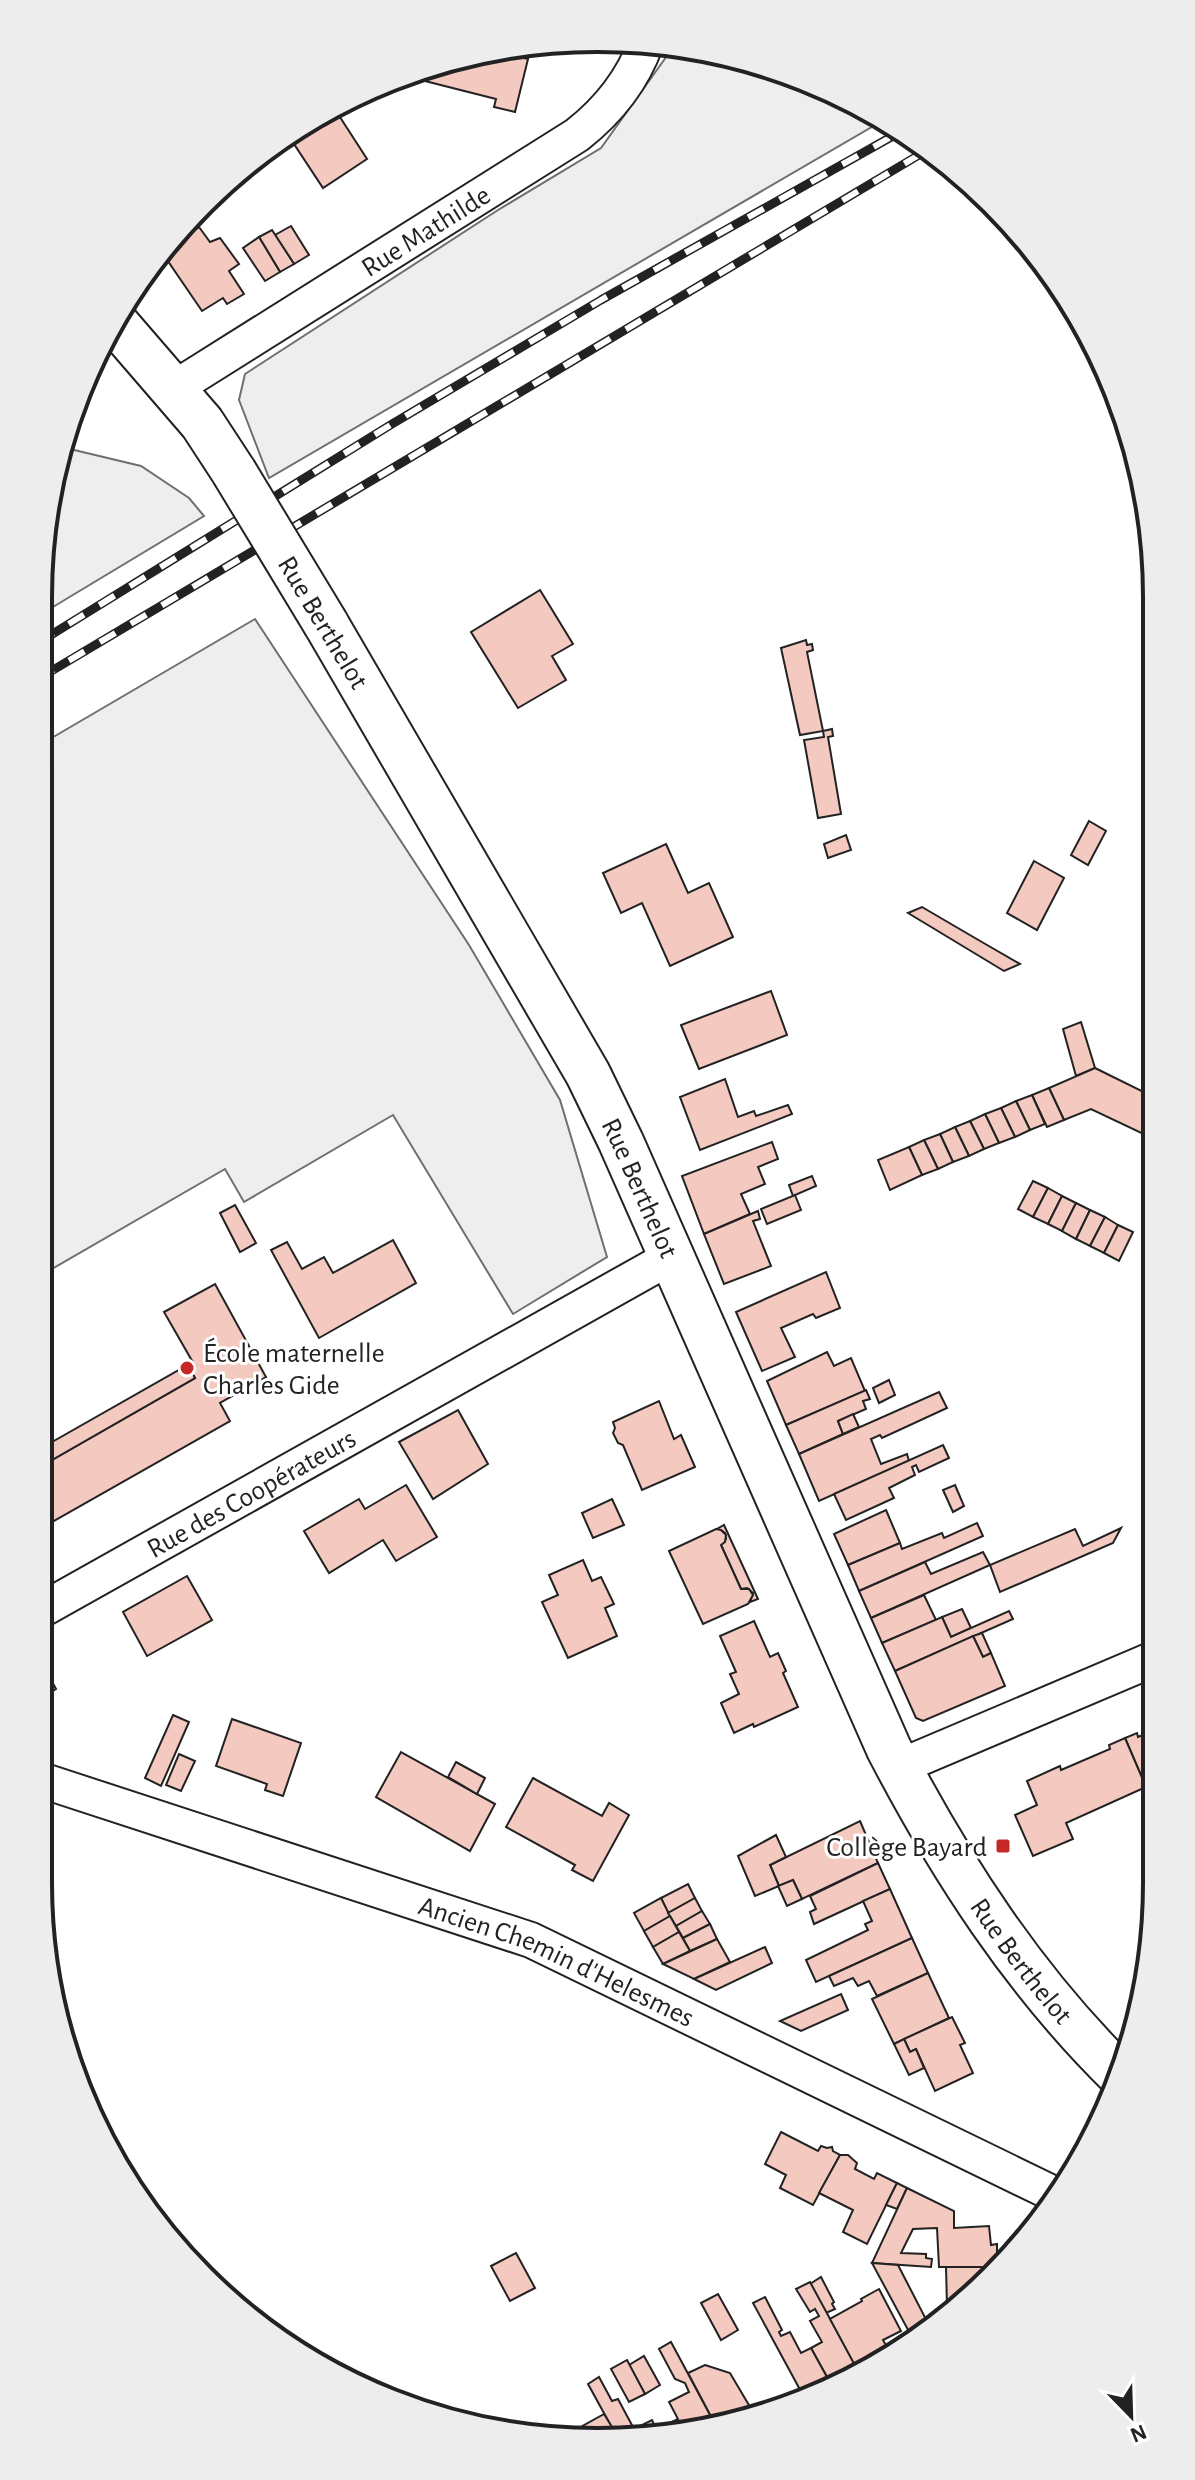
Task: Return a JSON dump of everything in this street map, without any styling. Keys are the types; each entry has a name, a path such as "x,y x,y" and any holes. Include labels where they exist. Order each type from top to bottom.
{"street":[{"name":"Rue Mathilde","path":"173,389 577,135 615,100 641,54"},
{"name":"Rue Berthelot","path":"122,330 202,423 234,472 588,1074 899,1767 937,1838 997,1930 1067,2020 1111,2066"},
{"name":"Rue des Coopérateurs","path":"52,1604 671,1257"},
{"path":"899,1767 1143,1664"},
{"name":"Ancien Chemin d'Helesmes","path":"52,1784 545,1946 1048,2191"}],"shaded area":[{"path":"666,57 704,62 773,81 839,108 873,127 269,478 239,400 245,374 498,210 601,148"},
{"path":"73,450 141,466 189,498 204,516 52,608 57,526"},
{"path":"255,619 469,945 560,1100 607,1257 513,1314 393,1115 244,1202 225,1169 52,1269 52,738"}],"building":[{"path":"528,59 515,112 494,107 496,99 423,81 491,62"},
{"path":"340,117 367,159 323,188 294,144"},
{"path":"291,226 309,255 294,264 275,235"},
{"path":"199,227 210,242 220,238 239,264 229,271 244,294 227,304 223,298 202,311 168,261"},
{"path":"272,230 294,264 280,272 259,237"},
{"path":"259,237 280,272 265,281 243,248"},
{"path":"540,590 573,644 552,656 566,680 518,708 471,632"},
{"path":"806,640 807,645 812,644 813,650 807,652 823,731 800,735 781,648"},
{"path":"832,729 833,736 828,737 841,814 818,818 804,740 824,737 823,731"},
{"path":"1089,821 1106,831 1088,865 1071,855"},
{"path":"846,835 851,850 828,858 824,844"},
{"path":"666,844 688,893 709,883 733,937 670,966 642,903 621,913 603,873"},
{"path":"1034,861 1064,878 1037,930 1007,913"},
{"path":"922,907 1020,964 1004,971 908,913"},
{"path":"771,991 787,1035 699,1069 681,1025"},
{"path":"1081,1022 1095,1068 1076,1076 1063,1029"},
{"path":"1095,1068 1143,1092 1143,1134 1091,1109 1064,1120 1049,1088"},
{"path":"725,1079 738,1117 754,1111 756,1116 788,1105 792,1114 700,1150 680,1097"},
{"path":"1049,1088 1064,1120 1047,1127 1032,1095"},
{"path":"1032,1095 1045,1124 1030,1130 1016,1101"},
{"path":"1016,1101 1030,1130 1015,1137 1001,1108"},
{"path":"1001,1108 1015,1137 999,1143 985,1114"},
{"path":"985,1114 999,1143 984,1149 970,1121"},
{"path":"970,1121 984,1149 969,1156 955,1127"},
{"path":"955,1127 969,1156 953,1162 940,1134"},
{"path":"940,1134 953,1162 938,1169 924,1140"},
{"path":"924,1140 938,1169 922,1175 909,1147"},
{"path":"772,1142 778,1159 758,1167 765,1184 741,1194 750,1214 704,1234 682,1176"},
{"path":"909,1147 922,1175 890,1190 878,1160"},
{"path":"812,1176 816,1186 793,1196 789,1185"},
{"path":"1033,1181 1048,1188 1033,1217 1018,1209"},
{"path":"1048,1188 1062,1196 1048,1224 1033,1217"},
{"path":"795,1195 801,1210 767,1224 761,1209"},
{"path":"1062,1196 1076,1203 1062,1231 1048,1224"},
{"path":"1076,1203 1090,1210 1076,1239 1062,1231"},
{"path":"235,1205 256,1243 240,1252 220,1213"},
{"path":"1090,1210 1105,1217 1090,1246 1076,1239"},
{"path":"758,1211 760,1219 753,1221 771,1266 724,1284 704,1234"},
{"path":"1105,1217 1118,1225 1104,1253 1090,1246"},
{"path":"1118,1225 1133,1232 1119,1261 1104,1253"},
{"path":"393,1240 416,1283 319,1338 271,1250 287,1242 302,1269 324,1257 333,1273"},
{"path":"826,1272 840,1308 816,1318 813,1314 781,1328 795,1357 762,1371 736,1312"},
{"path":"215,1284 266,1377 220,1403 230,1421 52,1522 52,1460 195,1378 190,1369 195,1366 164,1312"},
{"path":"827,1352 834,1366 851,1358 865,1391 786,1425 767,1381"},
{"path":"193,1362 195,1366 190,1369 195,1378 52,1460 52,1442"},
{"path":"889,1380 895,1395 879,1403 873,1388"},
{"path":"866,1390 870,1399 863,1401 866,1409 838,1421 843,1434 799,1454 786,1425"},
{"path":"939,1392 947,1408 882,1438 880,1435 871,1439 881,1464 907,1454 909,1461 819,1501 799,1454"},
{"path":"659,1401 674,1439 681,1435 695,1467 642,1490 623,1445 618,1443 613,1433 613,1422"},
{"path":"458,1410 488,1464 433,1499 399,1442"},
{"path":"853,1414 859,1427 843,1434 838,1421"},
{"path":"943,1445 949,1458 919,1472 916,1465 912,1467 915,1475 889,1488 894,1498 846,1520 834,1494"},
{"path":"406,1485 437,1537 396,1561 383,1540 329,1573 304,1531 359,1499 365,1509"},
{"path":"955,1485 964,1506 953,1512 943,1490"},
{"path":"612,1499 624,1525 593,1538 582,1513"},
{"path":"886,1510 900,1543 848,1565 834,1534"},
{"path":"977,1523 983,1536 859,1591 848,1565 900,1543 902,1549 942,1533 944,1538"},
{"path":"724,1525 758,1599 750,1602 753,1593 747,1588 741,1589 721,1545 726,1539 725,1533 715,1530"},
{"path":"1121,1528 1113,1543 1000,1592 990,1565 1075,1529 1083,1546"},
{"path":"716,1529 726,1535 721,1545 741,1589 749,1589 753,1595 748,1604 703,1624 669,1551"},
{"path":"983,1552 990,1565 871,1618 859,1591 925,1562 931,1574"},
{"path":"583,1560 592,1581 601,1577 614,1604 605,1608 617,1636 568,1658 542,1602 558,1595 549,1575"},
{"path":"187,1576 212,1620 147,1656 123,1612"},
{"path":"924,1595 936,1620 882,1643 871,1618"},
{"path":"962,1609 971,1628 951,1637 942,1617"},
{"path":"1009,1611 1013,1619 895,1671 882,1643 942,1617 951,1637"},
{"path":"754,1621 770,1657 778,1653 798,1707 734,1733 721,1703 739,1694 730,1674 736,1672 720,1636"},
{"path":"982,1633 991,1653 983,1657 973,1636"},
{"path":"973,1636 983,1657 991,1653 1005,1686 923,1721 916,1718 895,1671"},
{"path":"173,1715 189,1722 161,1786 145,1778"},
{"path":"232,1719 301,1743 283,1796 265,1790 267,1784 216,1766"},
{"path":"1137,1733 1138,1737 1143,1735 1143,1780 1125,1738"},
{"path":"1125,1738 1143,1780 1143,1788 1066,1823 1073,1839 1033,1856 1015,1815 1037,1805 1027,1781 1110,1749 1109,1745"},
{"path":"401,1752 495,1804 470,1851 376,1797"},
{"path":"179,1754 195,1761 181,1791 166,1785"},
{"path":"456,1762 485,1778 477,1794 448,1777"},
{"path":"533,1778 602,1816 609,1803 629,1815 593,1881 572,1870 575,1865 506,1827"},
{"path":"860,1821 878,1863 802,1899 793,1880 779,1886 770,1865"},
{"path":"776,1835 786,1857 770,1865 779,1886 755,1896 738,1856"},
{"path":"878,1863 890,1889 814,1924 810,1912 816,1909 810,1896"},
{"path":"793,1880 802,1899 787,1906 778,1886"},
{"path":"688,1884 695,1898 668,1913 661,1898"},
{"path":"890,1889 912,1938 816,1982 806,1960 868,1930 865,1924 872,1921 863,1901"},
{"path":"661,1898 670,1916 644,1931 634,1913"},
{"path":"695,1898 702,1911 676,1926 668,1913"},
{"path":"702,1911 710,1924 683,1938 676,1926"},
{"path":"670,1916 679,1932 653,1947 644,1931"},
{"path":"710,1924 717,1939 690,1951 683,1938"},
{"path":"679,1932 690,1951 663,1964 653,1947"},
{"path":"912,1938 928,1973 877,1996 869,1981 858,1986 853,1978 834,1986 829,1976"},
{"path":"717,1939 730,1962 694,1979 663,1964"},
{"path":"765,1947 772,1963 716,1990 694,1979"},
{"path":"928,1973 949,2018 894,2044 872,1999"},
{"path":"841,1994 848,2010 801,2031 780,2021"},
{"path":"952,2017 965,2043 960,2045 973,2073 935,2091 916,2049 910,2052 904,2039"},
{"path":"904,2039 910,2052 916,2049 924,2068 909,2075 894,2044"},
{"path":"781,2132 818,2151 821,2146 832,2147 840,2155 813,2205 780,2188 786,2175 765,2164"},
{"path":"840,2155 848,2155 857,2163 855,2169 874,2179 877,2173 897,2183 867,2244 843,2232 853,2210 819,2193"},
{"path":"897,2183 907,2188 897,2209 886,2205"},
{"path":"907,2188 954,2211 954,2228 989,2226 991,2245 997,2244 998,2252 984,2267 939,2267 937,2228 913,2229 901,2253 926,2254 926,2258 932,2259 931,2267 872,2263"},
{"path":"516,2253 535,2288 510,2301 491,2266"},
{"path":"872,2263 898,2265 925,2318 908,2331"},
{"path":"946,2267 984,2267 957,2293 947,2301"},
{"path":"821,2277 835,2309 826,2313 810,2284"},
{"path":"810,2282 854,2364 827,2377 811,2348 822,2342 810,2321 819,2316 815,2309 810,2312 796,2289"},
{"path":"879,2289 901,2331 883,2340 886,2345 854,2364 830,2319"},
{"path":"718,2294 738,2330 721,2340 701,2303"},
{"path":"765,2297 782,2330 779,2332 781,2336 790,2332 801,2353 811,2348 827,2377 799,2389 753,2303"},
{"path":"671,2342 711,2416 670,2423 678,2419 669,2402 689,2392 685,2383 675,2379 659,2349"},
{"path":"644,2356 660,2385 645,2394 629,2365"},
{"path":"627,2360 645,2394 629,2402 611,2369"},
{"path":"705,2365 730,2373 749,2406 711,2416 688,2373"},
{"path":"599,2377 612,2401 618,2399 633,2427 612,2428 588,2384"},
{"path":"604,2414 612,2427 598,2428 580,2427"}],"railway":[{"path":"52,634 392,424 601,300 890,137"},
{"path":"52,671 917,156"}],"place":[{"name":"École maternelle Charles Gide","path":"187,1368"},
{"name":"Collège Bayard","path":"1003,1846"}]}
